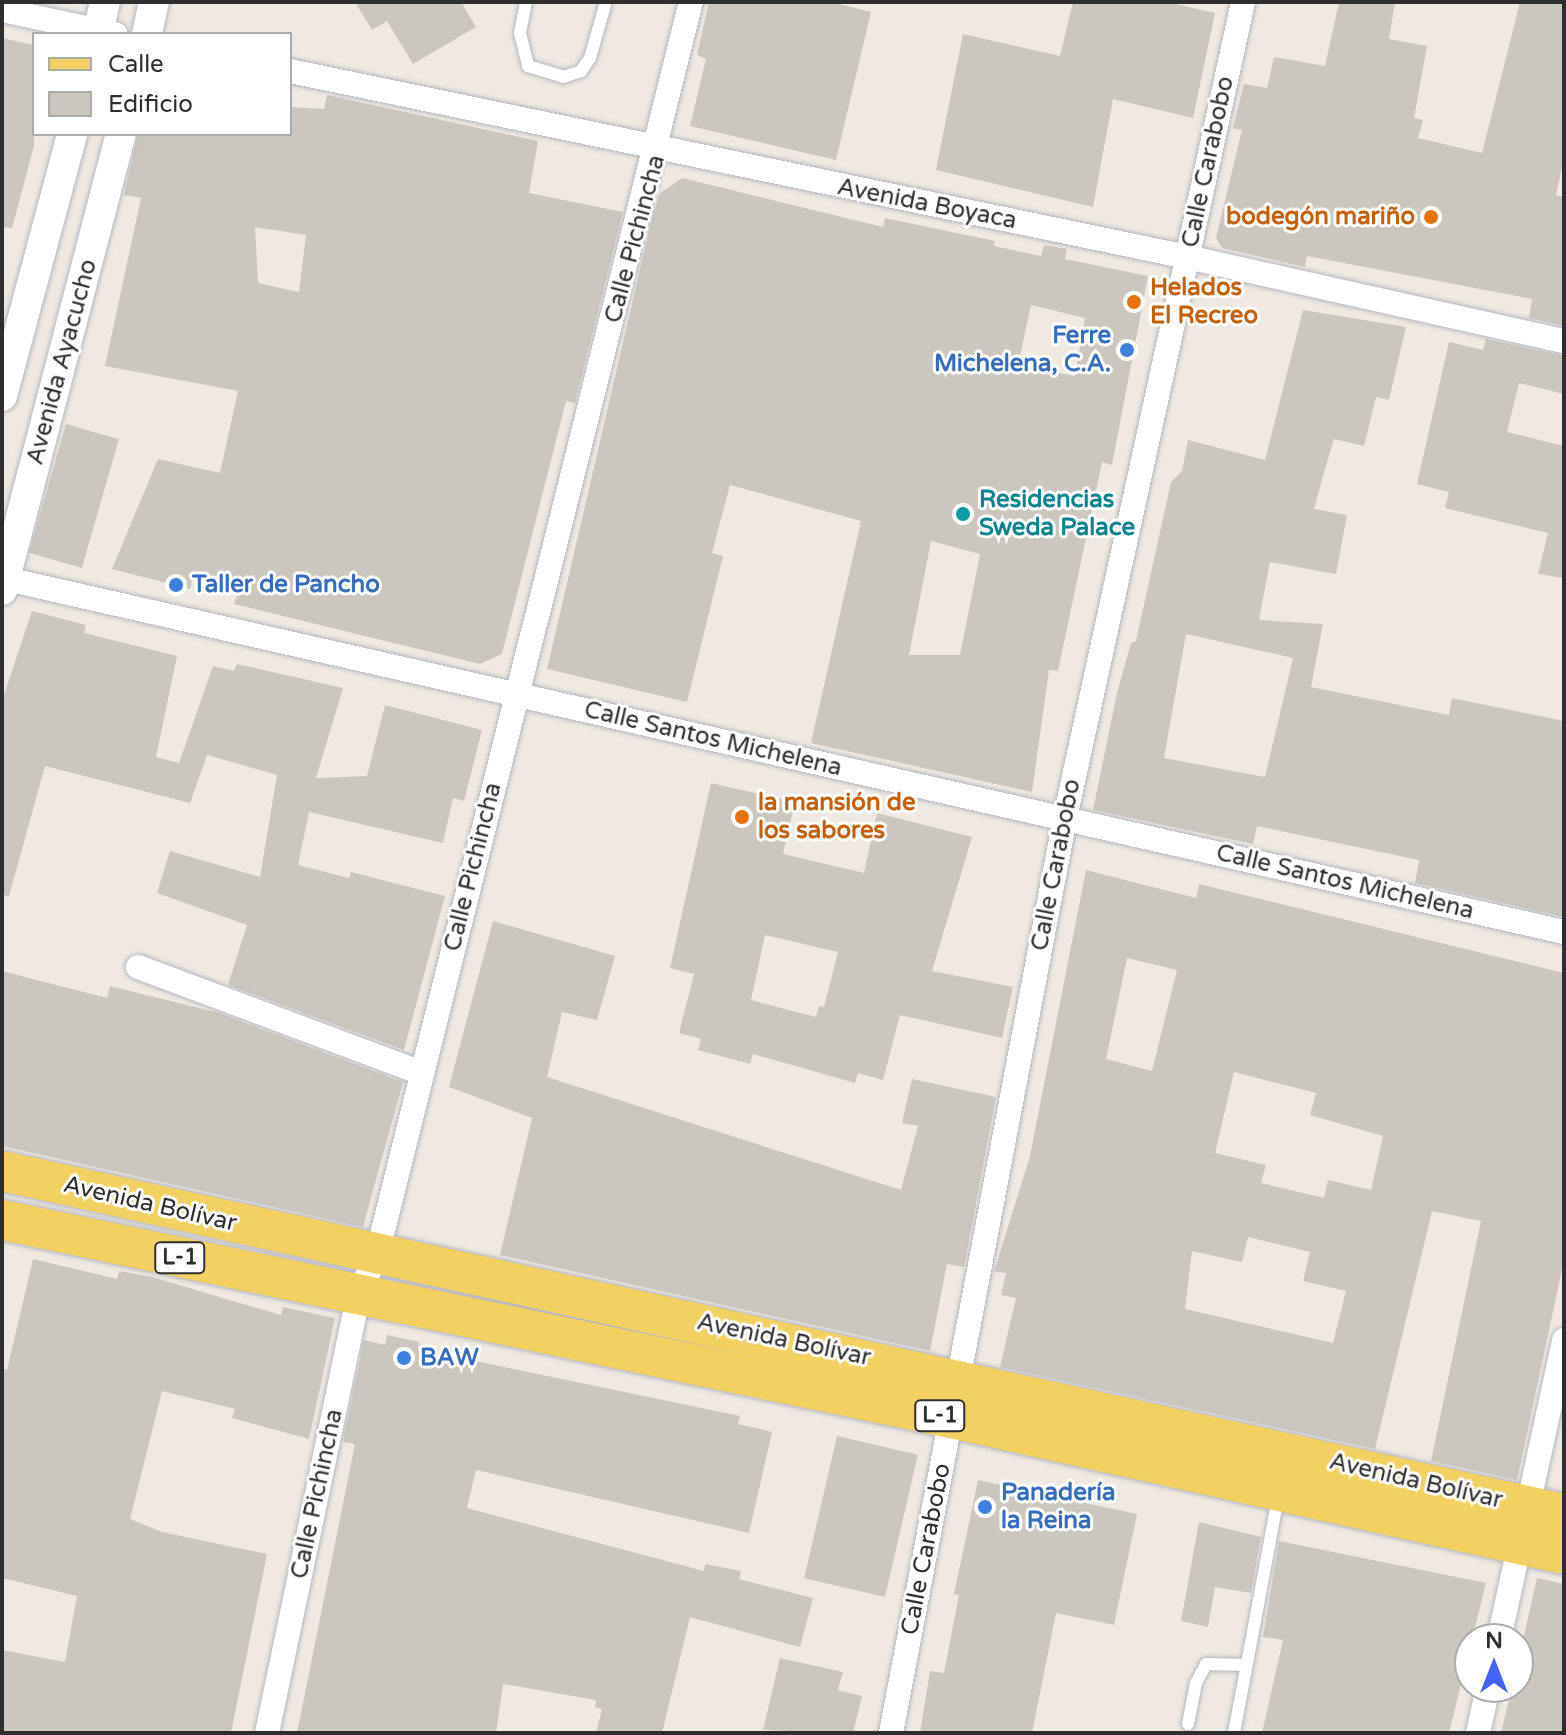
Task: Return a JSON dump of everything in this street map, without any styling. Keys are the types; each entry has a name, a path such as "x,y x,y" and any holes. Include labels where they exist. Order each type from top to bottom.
{"main road":[{"name":"Avenida Bolívar","path":"2,1171 956,1376 1538,1521 1564,1554"},
{"name":"Avenida Bolívar","path":"2,1220 951,1418 1278,1493 1538,1521"}],"street":[{"path":"147,32 154,2"},
{"name":"Calle Pichincha","path":"267,1733 358,1296 377,1254 516,695 658,150 691,2"},
{"name":"Calle Carabobo","path":"891,1733 951,1418 956,1376 1065,818 1243,2"},
{"path":"2,10 105,25"},
{"name":"Avenida Boyaca","path":"292,71 658,150 1187,257 1564,341"},
{"name":"Avenida Ayacucho","path":"2,396 71,136"},
{"name":"Avenida Ayacucho","path":"3,582 120,136"},
{"name":"Calle Santos Michelena","path":"3,582 1564,932"},
{"path":"138,967 422,1073"},
{"path":"1504,1623 1538,1521 1564,1340"},
{"path":"1478,1733 1485,1703"}],"lane":[{"path":"526,2 520,33 528,66 563,77 581,71 590,58 606,2"},
{"path":"1234,1733 1278,1493"},
{"path":"1188,1724 1196,1683 1206,1664 1246,1665"}],"building":[{"path":"355,2 461,2 476,27 413,64 387,21 372,30"},
{"path":"709,2 831,2 871,12 836,160 690,126 706,59 697,55"},
{"path":"1073,2 1167,2 1215,13 1193,118 1113,99 1093,207 936,170 963,34 1060,56"},
{"path":"1339,2 1395,2 1389,39 1427,46 1414,118 1423,120 1418,138 1482,153 1520,2 1564,2 1564,159 1556,195 1564,197 1564,326 1529,318 1532,299 1307,256 1305,267 1222,248 1216,238 1242,130 1233,128 1244,84 1267,88 1274,57 1325,66"},
{"path":"2,38 32,45 34,146 12,228 2,227"},
{"path":"327,95 538,141 529,193 623,212 575,403 566,401 502,654 480,664 234,604 241,585 193,575 190,589 112,569 158,459 220,473 238,391 105,366 141,198 124,195 138,136 292,136 292,107 324,109","holes":["255,227 306,235 299,292 258,283"]},
{"path":"682,178 883,227 885,218 995,241 994,246 1041,256 1044,245 1067,249 1065,259 1148,276 1112,465 1102,462 1058,671 1049,670 1032,792 811,743 861,521 730,485 712,553 723,556 687,702 547,669 660,193","holes":["1031,305 1085,318 1075,376 1018,365","931,541 980,554 960,655 909,655"]},
{"path":"1303,310 1406,327 1389,400 1376,397 1364,446 1334,439 1323,476 1314,509 1347,515 1336,574 1270,562 1259,620 1323,624 1311,687 1449,715 1452,698 1564,721 1564,917 1415,883 1419,860 1257,826 1253,844 1093,810 1117,693 1131,643 1136,641 1171,482 1182,471 1188,440 1265,460","holes":["1186,634 1293,658 1265,777 1164,758"]},
{"path":"1486,339 1564,356 1564,394 1519,383 1507,432 1564,446 1564,578 1538,574 1548,533 1445,508 1449,492 1417,484 1449,342 1483,350"},
{"path":"66,424 119,439 82,568 29,553"},
{"path":"32,611 86,625 84,633 177,656 156,757 179,763 213,666 234,671 237,664 343,688 316,778 367,776 385,705 482,730 464,801 453,798 443,843 309,812 298,865 349,878 351,872 445,896 404,1050 228,985 247,925 157,893 170,851 260,877 277,775 207,755 190,803 45,766 9,896 2,895 2,701"},
{"path":"711,783 795,802 783,854 864,873 877,813 972,837 932,971 1013,987 1002,1038 900,1015 883,1080 858,1073 855,1083 753,1054 750,1064 698,1050 701,1039 679,1033 694,974 670,968","holes":["765,935 838,952 824,1007 819,1006 816,1017 751,1000"]},
{"path":"1086,870 1196,898 1199,884 1564,973 1564,1260 1517,1480 1431,1461 1481,1221 1432,1211 1375,1449 1000,1367 1016,1298 1001,1295 1006,1273 994,1272 1030,1156","holes":["1127,958 1177,970 1152,1071 1106,1059","1234,1072 1316,1093 1310,1115 1383,1136 1371,1190 1328,1180 1324,1198 1261,1183 1266,1165 1215,1153","1248,1237 1310,1252 1303,1281 1346,1291 1333,1343 1185,1309 1192,1251 1242,1262"]},
{"path":"493,921 615,956 597,1020 562,1012 547,1077 901,1190 918,1126 902,1123 912,1079 996,1097 964,1267 947,1264 930,1351 500,1255 532,1118 449,1087"},
{"path":"2,971 107,998 110,986 219,1013 403,1082 363,1227 2,1146"},
{"path":"33,1259 117,1279 119,1271 152,1277 281,1315 283,1307 335,1318 309,1439 232,1418 235,1409 162,1391 130,1519 162,1532 267,1554 231,1733 2,1733 2,1650 65,1662 77,1596 2,1578 2,1369 7,1370"},
{"path":"387,1335 419,1342 418,1349 740,1416 738,1424 772,1432 749,1533 476,1470 467,1508 704,1571 705,1564 741,1571 739,1579 813,1598 800,1647 690,1617 662,1733 596,1733 602,1709 595,1707 596,1700 503,1684 496,1733 297,1733 355,1444 343,1442 364,1340 385,1345"},
{"path":"837,1436 918,1455 885,1597 804,1578"},
{"path":"978,1480 1137,1514 1114,1625 1056,1613 1032,1733 920,1733 930,1671 944,1673 959,1595 954,1594"},
{"path":"1199,1522 1261,1537 1251,1593 1215,1587 1208,1627 1181,1621"},
{"path":"1279,1541 1486,1583 1476,1623 1454,1623 1456,1703 1449,1733 1262,1733 1283,1640 1263,1637"},
{"path":"1537,1578 1564,1584 1564,1733 1501,1733 1508,1703 1534,1703 1534,1623 1527,1623"},
{"path":"780,1658 843,1672 838,1690 862,1696 853,1733 763,1730"}],"place":[{"name":"bodegón mariño","path":"1431,217"},
{"name":"Helados El Recreo","path":"1134,302"},
{"name":"Ferre Michelena, C.A.","path":"1127,350"},
{"name":"Residencias Sweda Palace","path":"963,514"},
{"name":"Taller de Pancho","path":"176,585"},
{"name":"la mansión de los sabores","path":"742,817"},
{"name":"BAW","path":"404,1358"},
{"name":"Panadería la Reina","path":"985,1507"}]}
